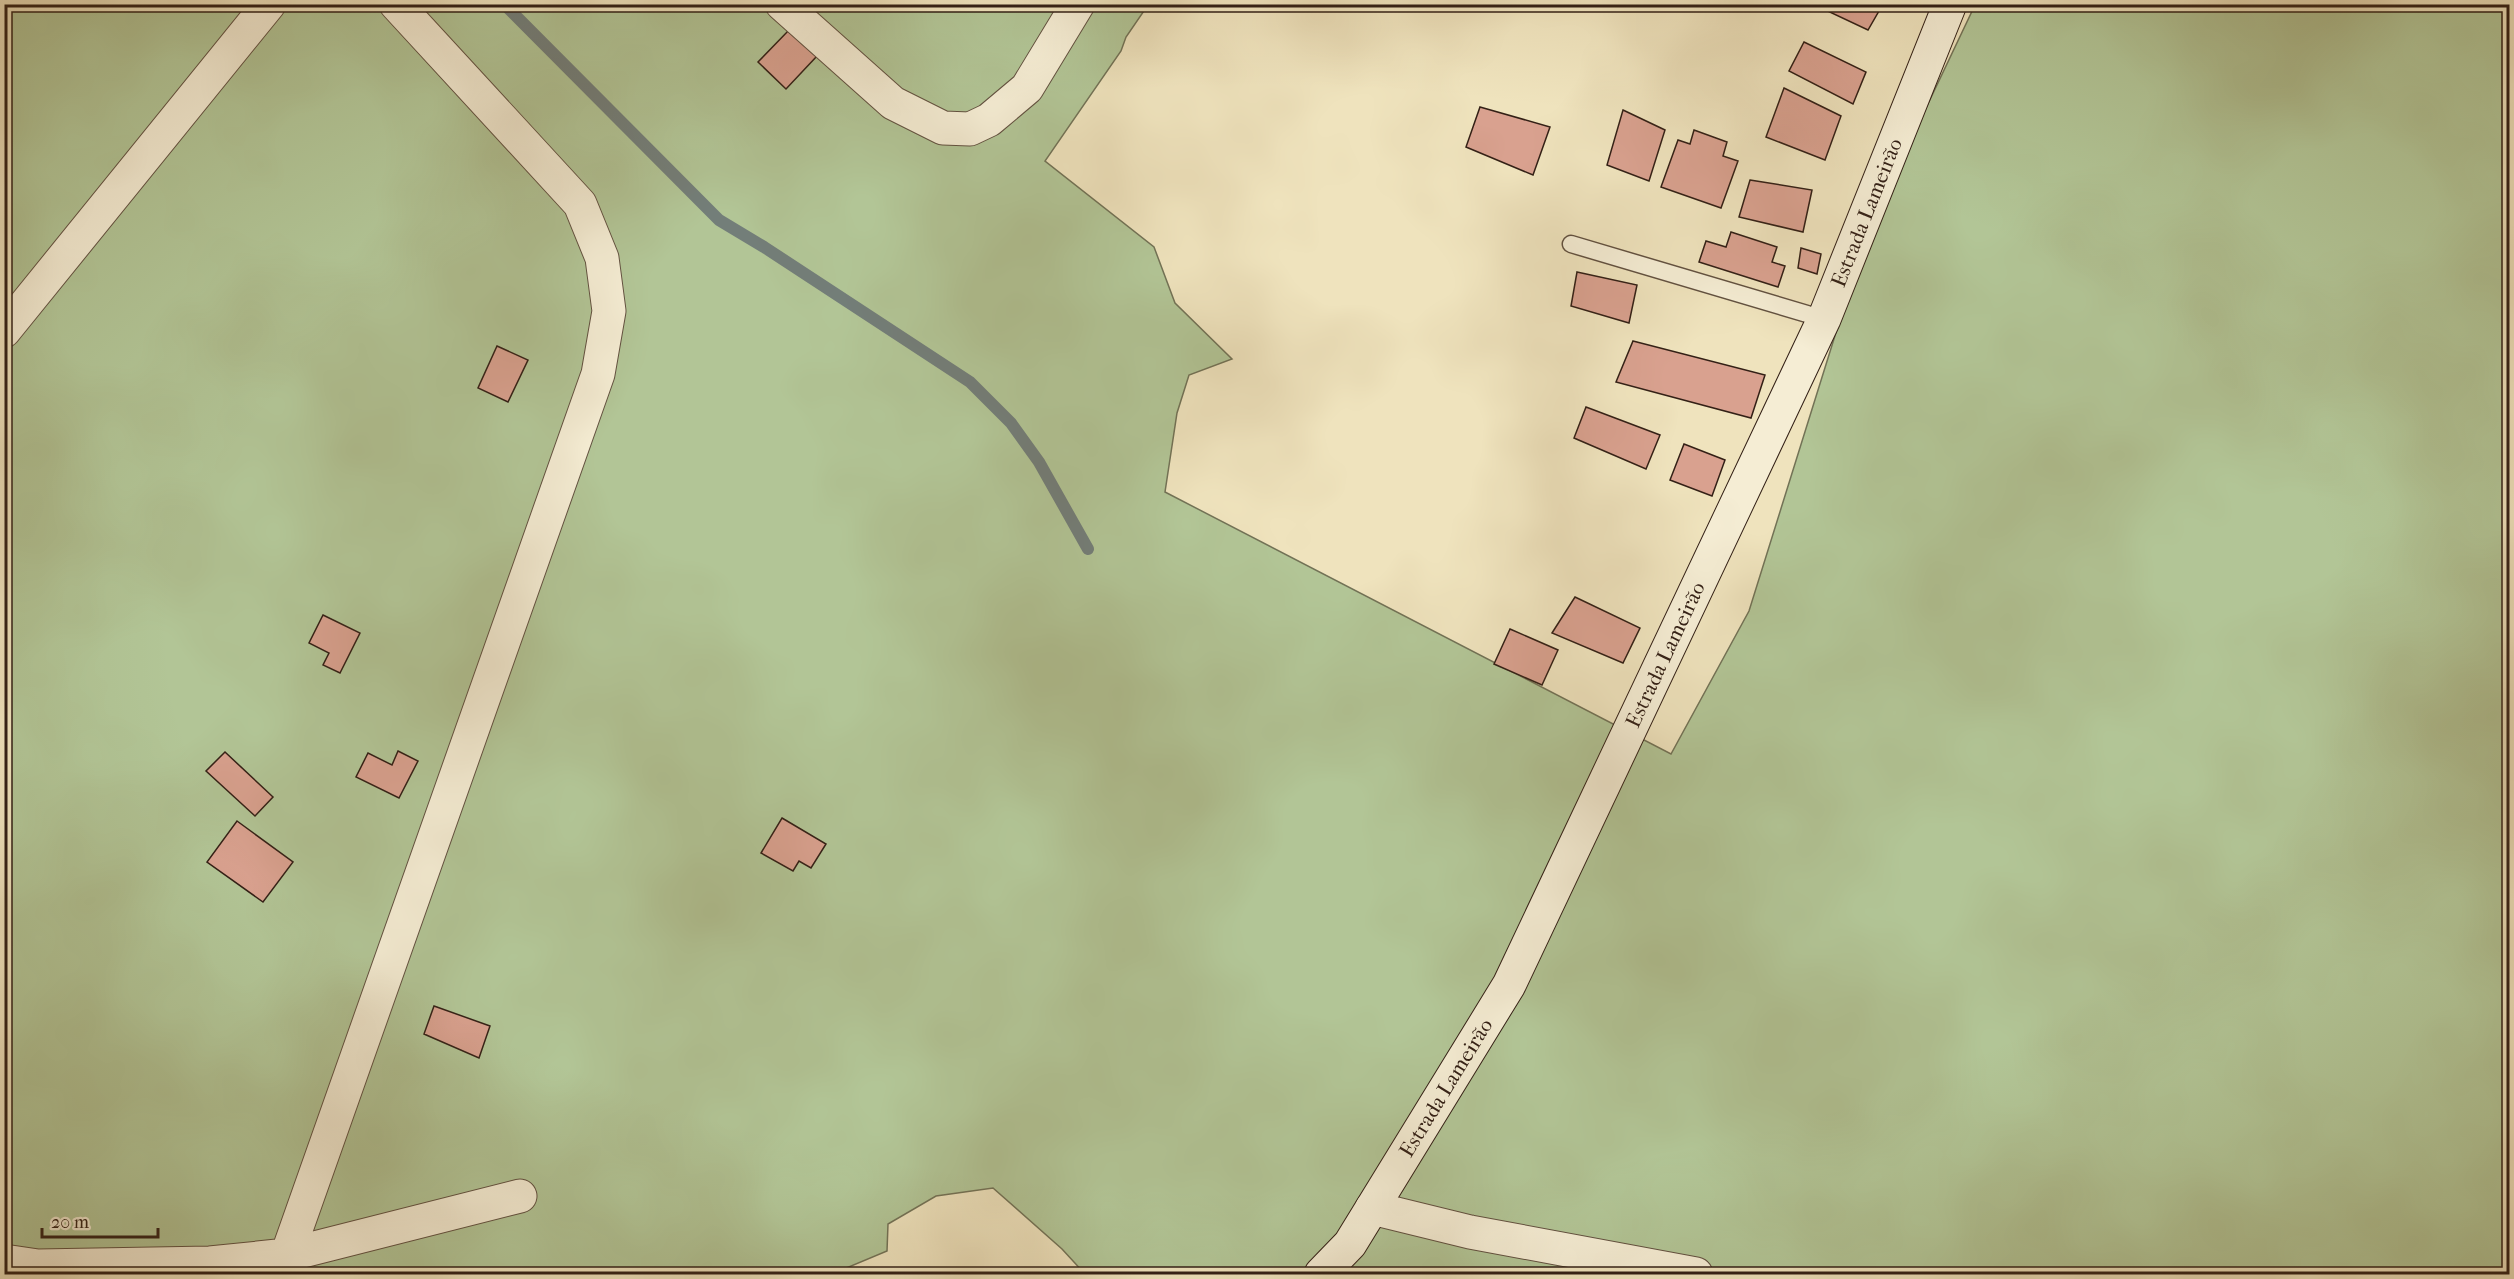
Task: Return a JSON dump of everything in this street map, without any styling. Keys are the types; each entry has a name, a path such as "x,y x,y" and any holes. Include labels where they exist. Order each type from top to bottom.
{"street":[{"path":"4,331 269,4"},
{"path":"287,1255 598,374 609,311 602,258 580,204 396,4"},
{"path":"782,4 893,103 943,128 970,129 989,120 1027,88 1078,4"},
{"name":"Estrada Lameirão","path":"1322,1275 1350,1244 1509,985 1824,319 1950,4"},
{"path":"4,1261 38,1266 210,1263 287,1255 520,1196"},
{"path":"1372,1208 1470,1232 1696,1275"}],"lane":[{"path":"1571,244 1824,319"}],"green space":[{"path":"4,5 1148,5 1126,37 1121,51 1045,161 1154,247 1175,303 1232,359 1189,375 1177,413 1165,492 1671,754 1749,611 1868,230 1975,5 2509,5 2509,1274 1085,1274 1062,1249 993,1188 936,1196 888,1224 887,1251 832,1274 5,1274"}],"building":[{"path":"1821,4 1883,4 1868,30 1819,7"},
{"path":"789,30 817,56 786,89 758,62"},
{"path":"1804,42 1866,72 1853,104 1789,71"},
{"path":"1784,88 1841,116 1825,160 1766,137"},
{"path":"1480,107 1550,127 1533,175 1466,147"},
{"path":"1623,110 1665,130 1649,181 1607,165"},
{"path":"1694,130 1727,142 1723,156 1738,161 1721,208 1661,187 1678,140 1690,144"},
{"path":"1750,180 1812,190 1803,232 1739,217"},
{"path":"1731,232 1777,247 1772,262 1785,266 1778,287 1699,262 1706,241 1726,247"},
{"path":"1801,248 1821,254 1817,274 1798,268"},
{"path":"1577,272 1637,285 1629,323 1571,306"},
{"path":"1633,341 1765,375 1751,418 1616,382"},
{"path":"497,346 528,360 508,402 478,388"},
{"path":"1586,407 1660,435 1646,469 1574,438"},
{"path":"1684,444 1725,460 1712,496 1670,480"},
{"path":"1575,597 1640,628 1623,663 1552,633"},
{"path":"323,615 360,633 340,673 323,665 329,653 309,643"},
{"path":"1510,629 1558,650 1542,685 1494,664"},
{"path":"398,751 418,761 399,798 356,777 368,753 392,765"},
{"path":"225,752 273,797 255,816 206,771"},
{"path":"782,818 826,844 811,868 799,861 793,871 761,853"},
{"path":"237,821 293,862 263,902 207,862"},
{"path":"434,1006 490,1026 479,1058 424,1034"}],"waterway":[{"path":"504,4 719,220 970,382 1011,423 1039,462 1088,549"}]}
